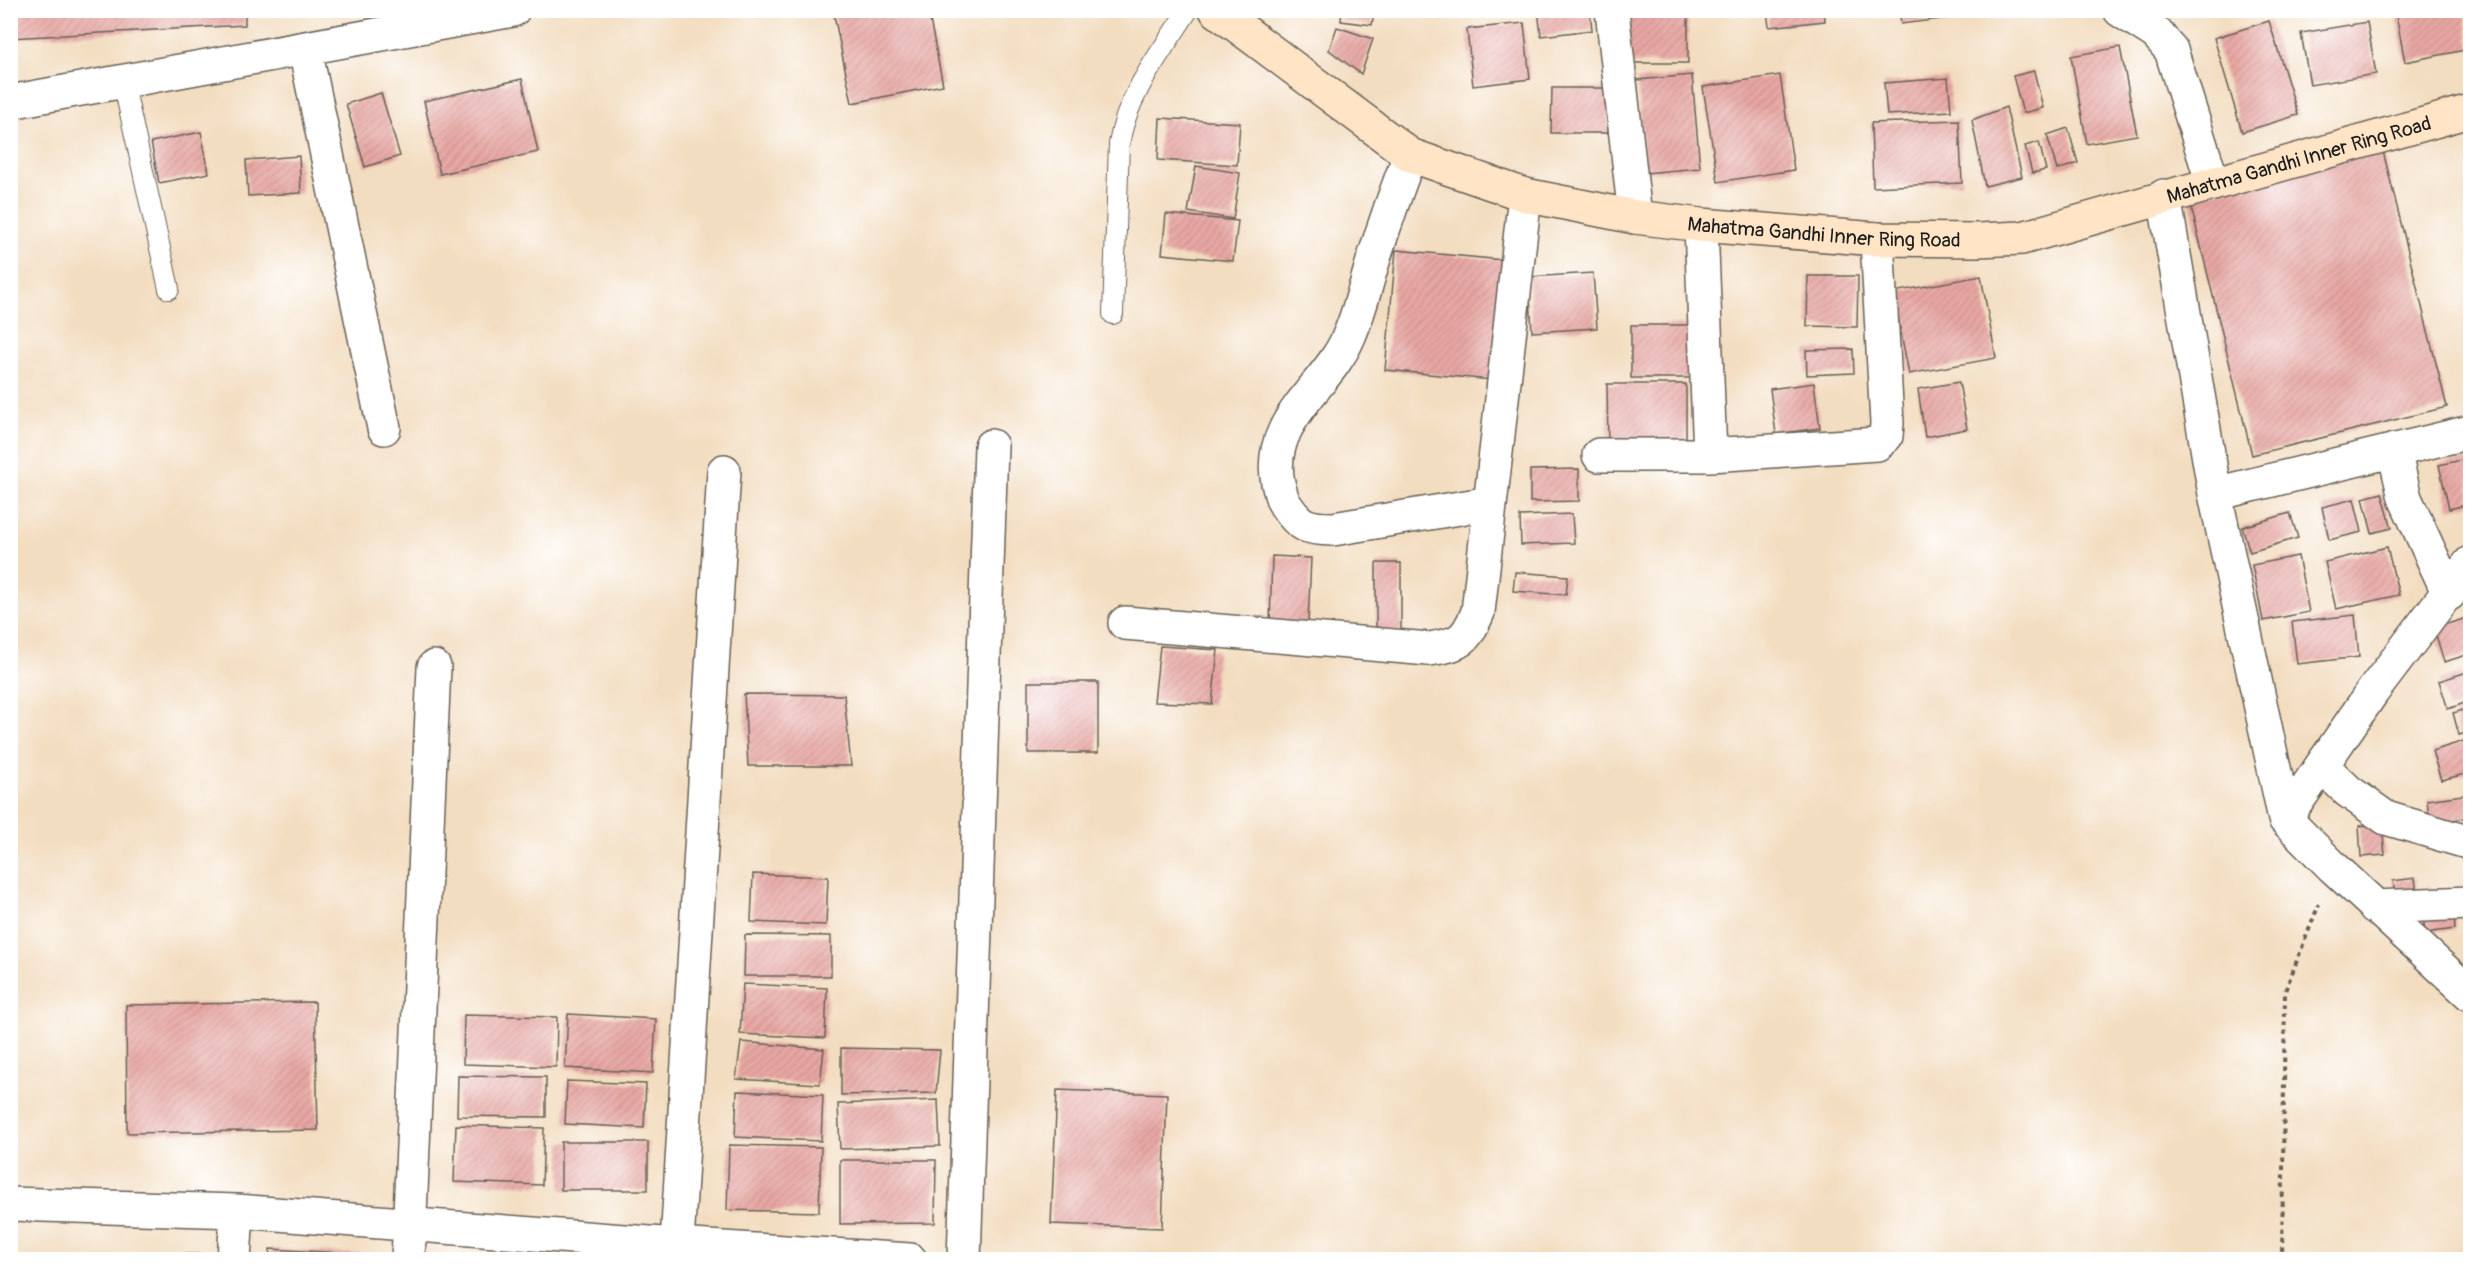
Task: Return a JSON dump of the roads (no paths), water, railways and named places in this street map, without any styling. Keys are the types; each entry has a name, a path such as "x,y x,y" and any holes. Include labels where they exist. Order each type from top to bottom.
{"main road":[{"name":"Mahatma Gandhi Inner Ring Road","path":"1216,10 1410,155 1525,195 1635,217 1701,225 1877,239 2022,238 2470,111"}],"street":[{"path":"10,102 305,49 386,22 513,10"},
{"path":"1612,10 1635,217"},
{"path":"2120,10 2156,33 2171,50 2212,184"},
{"path":"305,49 384,428"},
{"path":"1410,155 1391,205 1344,350 1289,420 1278,447 1276,470 1282,500 1296,521 1314,529 1333,529 1490,503"},
{"path":"1125,623 1429,649 1451,646 1468,635 1478,612 1525,195"},
{"path":"2164,196 2215,494 2285,819 2333,867 2470,994"},
{"path":"1701,225 1710,455"},
{"path":"1599,455 1710,455 1877,444 1886,435 1887,423 1877,239"},
{"path":"2215,494 2470,432"},
{"path":"964,1260 975,869 991,446"},
{"path":"2394,450 2405,498 2449,594"},
{"path":"676,1252 724,471"},
{"path":"2285,819 2373,691 2449,594 2470,563"},
{"path":"408,1260 434,667"},
{"path":"2322,766 2348,791 2385,818 2470,843"},
{"path":"2375,906 2470,903"},
{"path":"10,1204 237,1211 410,1225 676,1252 910,1260"},
{"path":"234,1260 237,1211"}],"lane":[{"path":"1113,314 1119,144 1123,121 1133,98 1188,10"},
{"path":"123,81 169,289"}]}
